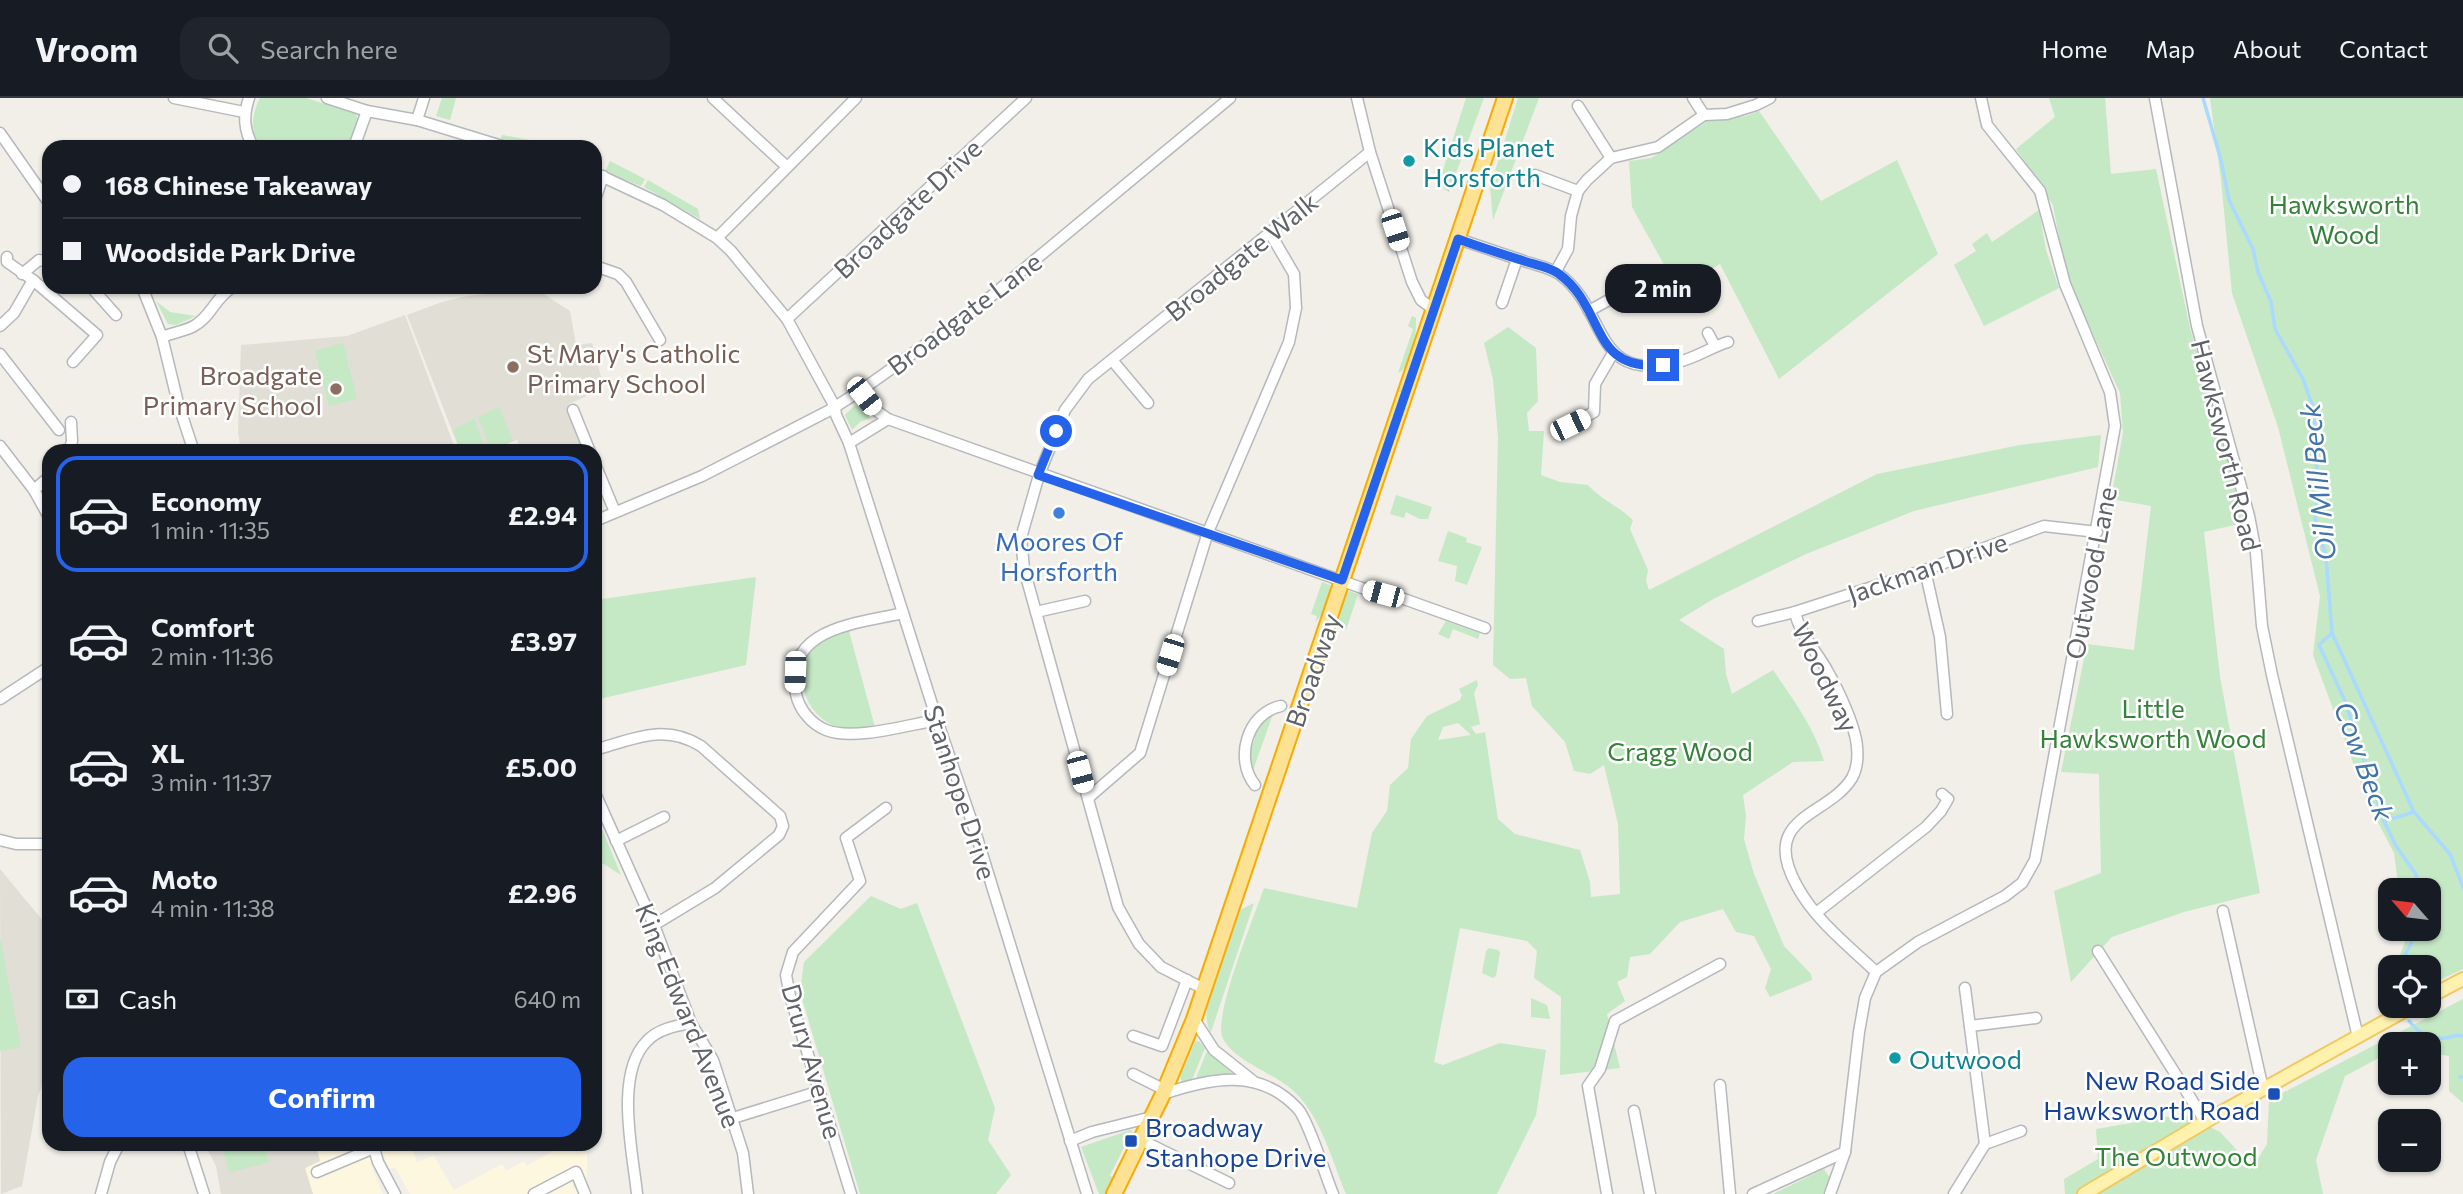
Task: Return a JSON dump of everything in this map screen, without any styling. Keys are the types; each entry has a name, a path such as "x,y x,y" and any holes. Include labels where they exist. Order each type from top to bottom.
{"highway":[{"name":"Broadway","path":"1114,1194 1164,1092 1194,1019 1505,98"}],"main road":[{"path":"2441,991 2463,979"},
{"path":"2084,1194 2205,1121 2392,1018"}],"street":[{"path":"174,98 244,112"},
{"path":"249,98 244,112 249,140"},
{"path":"327,98 367,111 417,120 482,140"},
{"path":"417,120 424,98"},
{"path":"713,98 787,167"},
{"path":"717,237 856,98"},
{"name":"Broadgate Drive","path":"787,318 1026,98"},
{"name":"Broadgate Lane","path":"602,518 702,476 835,407 860,391 977,308 1230,98"},
{"path":"1693,98 1704,115"},
{"path":"1556,271 1568,249 1571,216 1578,191 1611,158 1658,146 1704,115 1727,114 1770,98"},
{"name":"Outwood Lane","path":"1876,972 1918,942 2005,896 2022,883 2035,860 2115,426 2110,392 2065,284 2040,191 1987,125 1981,98"},
{"name":"Hawksworth Road","path":"2155,98 2197,326 2249,516 2256,553 2262,626 2272,675 2358,1037"},
{"path":"1360,99 1370,152 1412,282 1421,300 1433,309"},
{"path":"1578,106 1611,158"},
{"path":"357,140 367,111"},
{"path":"0,133 42,193"},
{"name":"Broadgate Walk","path":"1204,989 1161,967 1139,944 1118,907 1024,569 1021,538 1038,475 1065,410 1088,379 1370,152"},
{"path":"1535,175 1578,191"},
{"name":"Stanhope Drive","path":"602,176 663,205 717,237 748,269 787,318 835,407 975,831 1087,1194"},
{"path":"1088,798 1140,753 1208,532 1289,342 1296,308 1294,274 1270,233"},
{"path":"1458,239 1556,271 1569,282 1613,354 1622,360 1649,366 1681,362 1728,342"},
{"path":"7,257 7,261 42,288"},
{"path":"1502,303 1517,259"},
{"path":"22,274 38,260 42,261"},
{"path":"602,268 618,274 626,282 660,340"},
{"path":"1589,311 1650,277"},
{"path":"0,326 14,313 33,280"},
{"path":"49,294 97,335 73,362"},
{"path":"96,294 116,315"},
{"path":"145,294 162,337 191,444"},
{"path":"162,337 194,326 224,294"},
{"path":"1708,333 1715,346"},
{"path":"0,354 59,429"},
{"path":"1570,425 1594,412 1595,384 1613,354"},
{"path":"1112,360 1148,403"},
{"path":"860,391 874,409 888,419 1038,475 1485,628"},
{"path":"573,410 587,444"},
{"path":"849,443 888,419"},
{"path":"71,422 71,444"},
{"path":"0,446 42,504"},
{"path":"602,481 615,512"},
{"path":"34,490 42,483"},
{"name":"Jackman Drive","path":"1758,621 1795,612 1926,570 2043,526 2097,532"},
{"path":"1926,570 1940,637 1947,714"},
{"path":"1036,612 1085,601"},
{"name":"Woodway","path":"1795,612 1798,626 1828,672 1857,744 1856,768 1846,785 1802,817 1790,833 1786,848 1789,869 1797,887 1816,913 1876,972"},
{"path":"904,613 829,630 812,640 804,649 795,672 797,701 814,723 826,730 841,733 855,734 937,720"},
{"path":"0,699 42,672"},
{"path":"1255,785 1249,778 1243,754 1252,727 1273,708 1281,706"},
{"path":"602,748 657,734 672,733 687,737 701,746 780,816 783,826 779,835 715,888 654,925"},
{"path":"1816,913 1926,827 1941,811 1948,798"},
{"name":"King Edward Avenue","path":"602,808 654,925 691,1023 713,1060 743,1153 748,1194"},
{"name":"Drury Avenue","path":"852,1194 790,996 786,975 793,952 860,881 846,838 886,808"},
{"path":"617,841 664,817"},
{"path":"0,840 16,844 42,844"},
{"path":"2223,911 2263,1089"},
{"path":"2098,951 2205,1121"},
{"path":"1607,1194 1588,1086 1600,1069 1615,1021 1720,964"},
{"path":"1830,1194 1845,1152 1865,998 1876,972"},
{"path":"1162,1046 1187,980"},
{"path":"1965,988 1985,1144"},
{"path":"1970,1026 2036,1018"},
{"path":"1194,1019 1214,1050 1253,1082 1275,1091 1299,1111 1332,1194"},
{"path":"637,1194 628,1097 630,1072 646,1041 667,1028 691,1023"},
{"path":"1133,1036 1180,1053"},
{"path":"1133,1074 1164,1092 1216,1079 1253,1082"},
{"path":"1720,1085 1730,1194"},
{"path":"733,1118 820,1091"},
{"path":"1634,1111 1650,1194"},
{"path":"1070,1142 1091,1132 1152,1117"},
{"path":"1954,1194 1985,1144 2021,1131"},
{"path":"1141,1140 1229,1183"},
{"path":"101,1194 116,1151"},
{"path":"190,1151 204,1194"},
{"path":"317,1172 364,1151"},
{"path":"374,1151 395,1194"},
{"path":"1753,1194 1845,1152"},
{"path":"534,1194 576,1172 585,1194"}],"shaded area":[{"name":"St Mary's Catholic Primary School","path":"544,294 570,311 576,345 592,343 604,388 569,404 584,444 519,444 517,440 507,444 457,444 407,315 467,296"},
{"name":"Broadgate Primary School","path":"405,315 453,444 240,444 241,345 347,336"},
{"path":"0,869 42,920 42,1086 22,1186 1,1194"},
{"path":"208,1151 318,1151 320,1161 305,1168 313,1194 221,1194 216,1166"},
{"path":"318,1151 368,1151 383,1194 313,1194 305,1168 320,1161"},
{"path":"382,1151 412,1151 417,1162 434,1156 454,1190 502,1164 506,1171 524,1161 527,1166 553,1151 587,1153 587,1177 572,1185 578,1194 410,1194 395,1167 389,1169"}],"green space":[{"path":"260,98 306,98 356,114 359,123 351,140 257,140 253,122"},
{"path":"442,98 456,98 450,120 436,116"},
{"path":"1466,98 1484,98 1449,192 1438,186"},
{"path":"1518,98 1539,98 1493,220 1490,187"},
{"name":"Little Hawksworth Wood","path":"2049,98 2105,98 2111,174 2156,169 2190,328 2226,452 2243,523 2204,532 2220,677 2260,893 2184,912 2112,937 2071,982 2054,891 2101,873 2099,774 2061,772 2087,644 2134,650 2151,506 2111,499 2123,433 2120,393 2066,275 2053,205 2016,149 2055,117"},
{"name":"Hawksworth Wood","path":"2210,98 2463,98 2463,969 2441,979 2441,955 2400,955 2405,942 2441,942 2441,878 2397,878 2394,853 2368,803 2313,655 2320,596 2278,427 2232,293"},
{"path":"1759,111 1821,201 1897,160 1938,254 1779,379 1720,264 1678,290 1632,207 1629,161 1651,158 1709,120 1746,116"},
{"path":"502,135 530,140 500,140"},
{"path":"610,161 645,179 641,186 605,172"},
{"path":"648,180 698,209 700,219 644,187"},
{"path":"2039,210 2046,250 2059,288 1984,326 1954,265 1976,251 1972,244 1987,233 1992,242"},
{"path":"156,301 170,312 196,316 176,325 168,324"},
{"path":"1412,316 1416,318 1413,348 1408,363 1398,373 1413,329 1408,326"},
{"name":"Cragg Wood","path":"1508,327 1536,348 1538,401 1527,413 1529,431 1544,431 1541,475 1560,482 1588,485 1633,520 1630,529 1648,570 1646,581 1649,590 1877,474 2020,445 2101,435 2098,467 1914,511 1806,554 1715,598 1679,620 1724,649 1726,674 1732,694 1773,670 1802,714 1820,749 1824,761 1793,762 1743,795 1746,816 1744,839 1754,874 1784,946 1811,974 1812,980 1770,997 1765,988 1771,969 1754,936 1736,932 1723,909 1680,922 1650,954 1630,957 1627,977 1617,982 1625,1001 1607,1014 1620,1068 1560,1075 1561,997 1534,978 1537,951 1527,941 1460,928 1434,1062 1443,1065 1500,1043 1546,1050 1536,1115 1497,1194 1346,1194 1324,1136 1300,1097 1282,1082 1233,1051 1222,1036 1224,1006 1264,888 1357,908 1372,833 1387,811 1390,785 1408,768 1411,739 1427,716 1460,700 1462,695 1459,689 1477,680 1474,693 1480,724 1471,727 1476,734 1485,732 1498,819 1515,834 1580,850 1590,882 1591,897 1620,894 1618,824 1604,765 1590,774 1574,771 1565,742 1532,706 1526,678 1510,679 1493,665 1498,437 1493,379 1484,343","holes":["1458,723 1471,735 1438,740 1443,727"]},
{"path":"343,343 357,399 329,406 315,351"},
{"path":"854,406 863,407 870,418 860,422 852,430 845,415"},
{"path":"499,407 513,441 489,444 478,417"},
{"path":"474,418 483,444 458,444 453,430"},
{"path":"1396,495 1432,507 1428,519 1420,519 1406,512 1404,518 1390,514"},
{"path":"1448,531 1467,538 1466,542 1482,547 1467,585 1455,581 1457,566 1438,561"},
{"path":"756,577 746,665 602,698 602,599"},
{"path":"1322,582 1331,588 1323,614 1315,622 1317,616 1311,614"},
{"path":"1349,591 1358,594 1346,630 1337,626 1336,621"},
{"path":"1446,621 1480,633 1478,639 1453,629 1449,639 1438,634"},
{"path":"849,631 875,727 850,729 829,723 818,715 805,692 802,679 809,654 819,643"},
{"path":"1274,711 1251,776 1247,745 1253,744 1258,722"},
{"path":"602,829 621,875 602,863"},
{"path":"871,896 901,909 917,903 995,1108 988,1140 1011,1175 996,1194 860,1194 800,992 804,962"},
{"path":"1254,903 1211,1032 1207,1022 1207,1009 1215,975 1237,915 1240,910"},
{"path":"0,937 21,1047 0,1051"},
{"path":"1489,948 1500,952 1496,976 1493,978 1482,973"},
{"path":"1531,998 1547,1005 1550,1019 1531,1017"},
{"name":"The Outwood","path":"2463,999 2463,1103 2449,1091 2449,1056 2441,1055 2441,1032 2400,1032 2427,1018 2441,1018 2441,1010"},
{"path":"1199,1041 1205,1048 1191,1082 1182,1083 1180,1076 1195,1042"},
{"name":"The Outwood","path":"2378,1043 2378,1058 2345,1076 2316,1160 2323,1194 2065,1194 2064,1179 2098,1159 2096,1129 2183,1114 2220,1132 2253,1167 2267,1144 2269,1100"},
{"path":"1207,1051 1232,1073 1230,1076 1195,1081"},
{"path":"1130,1130 1134,1132 1134,1137 1130,1136 1110,1175 1113,1179 1106,1194 1099,1194 1081,1147"},
{"path":"223,1151 266,1151 269,1162 229,1173"},
{"path":"1824,1169 1830,1178 1823,1194 1773,1194"}],"waterway":[{"name":"Oil Mill Beck","path":"2203,98 2221,160 2229,200 2253,249 2258,272 2271,302 2275,329 2303,379 2314,410 2318,492 2315,518 2326,557 2332,633 2414,812 2450,854 2463,887"},
{"name":"Cow Beck","path":"2332,633 2319,645 2345,701 2384,821 2396,846 2417,878"},
{"path":"2384,821 2414,812"},
{"name":"Cow Beck","path":"2405,955 2412,942"},
{"name":"Cow Beck","path":"2409,1021 2420,1032 2429,1036 2463,1036"}],"place":[{"name":"Kids Planet Horsforth","path":"1409,161"},
{"name":"St Mary's Catholic Primary School","path":"513,367"},
{"name":"Broadgate Primary School","path":"336,389"},
{"name":"Moores Of Horsforth","path":"1059,513"},
{"name":"Outwood","path":"1895,1058"},
{"name":"New Road Side Hawksworth Road","path":"2274,1094"},
{"name":"Broadway Stanhope Drive","path":"1131,1141"}],"route":[{"path":"1056,431 1038,475 1342,580 1458,239 1556,271 1578,294 1613,354 1636,365 1663,365"}]}
